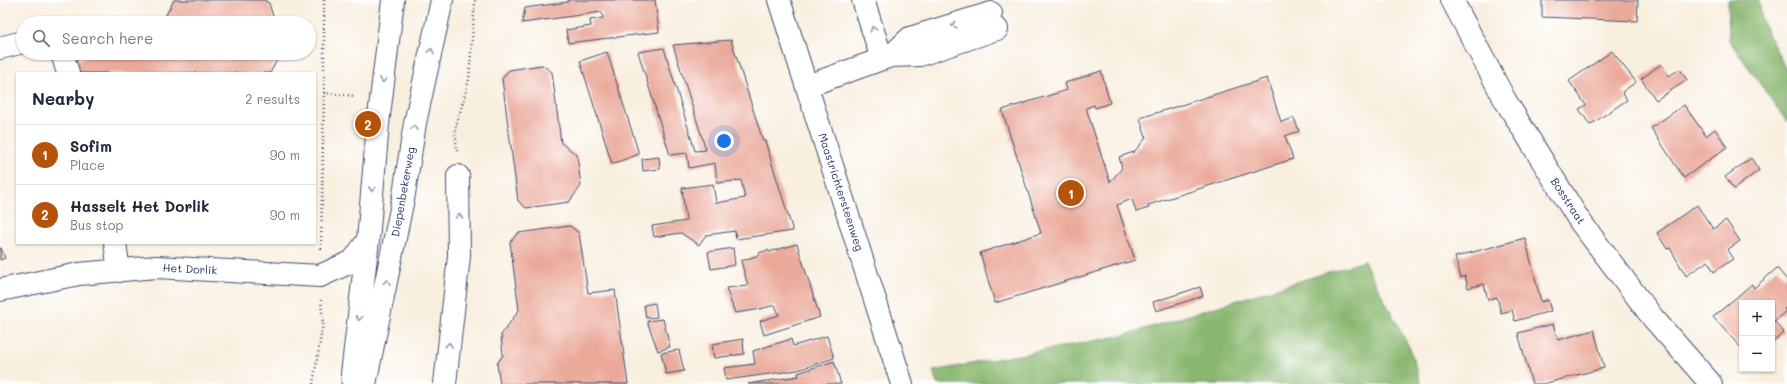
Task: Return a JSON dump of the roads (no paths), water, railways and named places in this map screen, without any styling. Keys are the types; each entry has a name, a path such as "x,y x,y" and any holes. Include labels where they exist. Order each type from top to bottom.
{"street":[{"path":"353,384 352,374 368,240 379,117 393,0"},
{"name":"Diepenbekerweg","path":"366,384 404,194 415,123 442,0"},
{"name":"Maastrichtersteenweg","path":"779,0 902,384"},
{"path":"863,0 887,58"},
{"name":"Bosstraat","path":"1452,0 1505,100 1580,220 1653,318 1711,384"},
{"path":"807,86 887,58 920,55 994,21"},
{"path":"0,48 16,44"},
{"path":"64,60 68,72"},
{"path":"445,384 459,256 458,176"},
{"name":"Het Dorlik","path":"0,290 79,274 156,267 320,276 353,261 368,240"},
{"path":"115,244 119,271"}],"place":[{"name":"Hasselt Het Dorlik","path":"368,124"},
{"name":"Sofim","path":"1071,193"}]}
